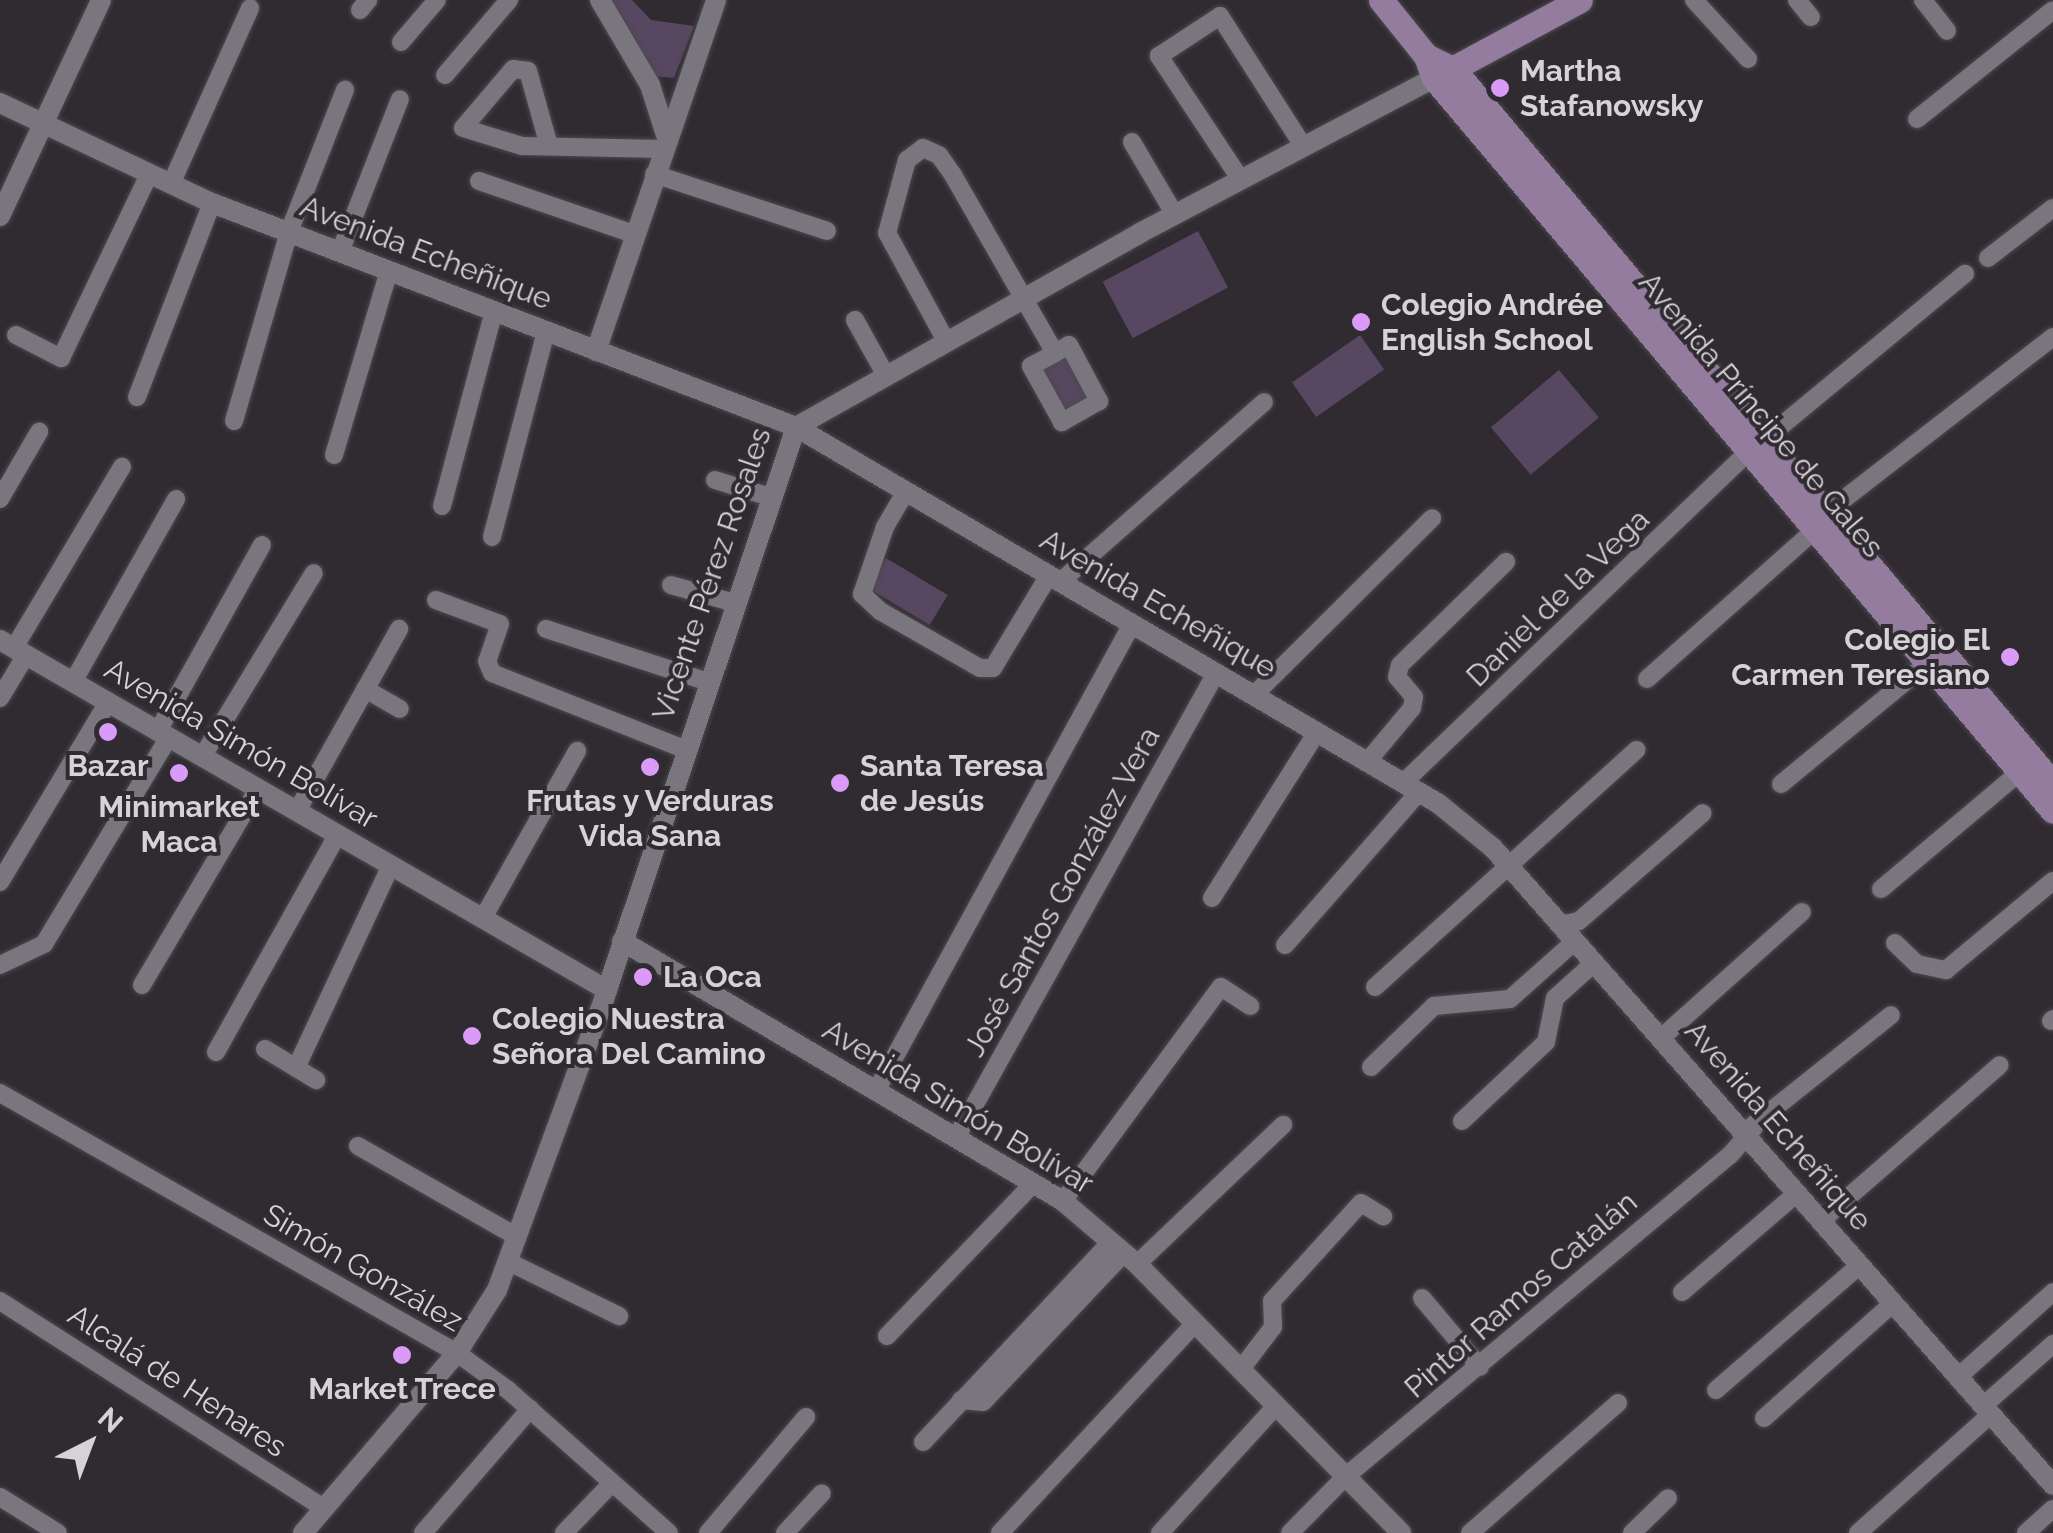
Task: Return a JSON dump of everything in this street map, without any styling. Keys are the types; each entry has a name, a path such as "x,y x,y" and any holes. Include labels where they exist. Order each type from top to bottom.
{"main road":[{"name":"Avenida Príncipe de Gales","path":"1380,0 1820,522 2053,784"},
{"name":"Vicente Pérez Rosales","path":"1438,68 1580,0"},
{"name":"Avenida Príncipe de Gales","path":"1820,522 1928,663 2053,812"}],"street":[{"path":"0,216 44,125 48,105 101,0"},
{"path":"44,125 60,111 114,0"},
{"path":"401,42 437,0"},
{"path":"445,74 509,0"},
{"path":"600,0 650,85 664,142"},
{"path":"596,351 676,102 716,0"},
{"path":"1694,0 1748,60"},
{"path":"1796,0 1811,16"},
{"path":"1924,0 1948,31"},
{"path":"171,184 250,8"},
{"path":"1917,119 2053,10"},
{"path":"1241,180 1159,56 1220,16 1304,146"},
{"name":"Vicente Pérez Rosales","path":"303,1533 457,1353 497,1290 608,990 796,427 1438,68"},
{"path":"550,146 528,71 513,69 463,128 522,146 550,146 664,142"},
{"path":"650,85 676,102"},
{"path":"234,421 289,232 345,90"},
{"path":"340,252 400,99"},
{"name":"Avenida Echeñique","path":"0,103 212,203 796,427 1459,818 1572,931 1594,962 1749,1133 1797,1194 2053,1485"},
{"path":"1132,142 1175,215"},
{"path":"946,341 887,232 914,153 922,148 938,155 1054,353"},
{"path":"16,335 61,358 149,174"},
{"path":"654,174 827,231"},
{"path":"479,181 634,234"},
{"path":"137,397 212,203"},
{"path":"1988,258 2053,208"},
{"path":"334,455 389,270"},
{"name":"Daniel de la Vega","path":"1285,945 1411,788 1756,445 1965,274"},
{"path":"442,506 494,312"},
{"path":"855,320 886,374"},
{"path":"492,537 546,331"},
{"path":"1647,679 1820,522 2053,337"},
{"path":"906,491 885,526 862,594 880,611 980,668 993,668 1054,578 1264,402"},
{"path":"0,499 39,432"},
{"path":"0,698 13,648 122,467"},
{"path":"716,480 770,497"},
{"path":"73,682 176,500"},
{"path":"1254,695 1432,518"},
{"path":"0,965 44,944 163,734 262,545"},
{"path":"1367,762 1412,708 1414,697 1397,678 1400,665 1506,562"},
{"path":"202,756 314,573"},
{"path":"672,585 736,604"},
{"path":"436,600 500,624 487,661 492,672 686,750"},
{"path":"876,1091 1132,624"},
{"path":"297,811 399,629"},
{"path":"546,630 708,682"},
{"name":"Avenida Simón Bolívar","path":"13,648 608,990"},
{"path":"1781,784 1928,663"},
{"name":"José Santos González Vera","path":"956,1138 1216,673"},
{"path":"365,689 400,709"},
{"path":"0,882 108,702"},
{"path":"1212,898 1317,732"},
{"path":"1375,987 1636,750"},
{"path":"483,918 577,751"},
{"path":"1880,890 2020,772"},
{"path":"142,985 258,788"},
{"path":"1370,1067 1434,1006 1510,999 1572,931 1703,813"},
{"path":"216,1052 338,834"},
{"path":"296,1068 391,866"},
{"path":"1894,944 1917,964 1946,970 2053,882"},
{"path":"1661,1038 1802,912"},
{"name":"Avenida Simón Bolívar","path":"622,941 1063,1201 1195,1322 1401,1533"},
{"path":"1462,1120 1546,1042 1555,998 1594,962"},
{"path":"1063,1201 1221,987 1250,1006"},
{"name":"Pintor Ramos Catalán","path":"1290,1533 1708,1168 1890,1015"},
{"path":"265,1049 316,1080"},
{"path":"1821,1220 2000,1065"},
{"name":"Simón González","path":"0,1093 457,1353 530,1409 668,1533"},
{"path":"923,1442 961,1400 1124,1253 1283,1125"},
{"path":"358,1146 516,1236"},
{"path":"887,1336 1033,1184"},
{"path":"1682,1292 1797,1194"},
{"path":"1241,1369 1273,1327 1272,1302 1360,1203 1382,1216"},
{"path":"507,1261 618,1316"},
{"path":"1716,1390 1860,1265"},
{"path":"1958,1377 2053,1292"},
{"path":"1422,1298 1480,1367"},
{"name":"Alcalá de Henares","path":"0,1301 324,1508"},
{"path":"1764,1418 1894,1303"},
{"path":"1000,1533 1195,1322"},
{"path":"1871,1529 2053,1344"},
{"path":"1470,1533 1618,1402"},
{"path":"1160,1533 1277,1405"},
{"path":"422,1533 530,1409"},
{"path":"708,1533 806,1416"},
{"path":"564,1533 612,1483"},
{"path":"785,1533 822,1493"},
{"path":"0,1497 58,1533"},
{"path":"1632,1533 1668,1498"},
{"path":"2026,1533 2053,1509"}],"shaded area":[{"path":"611,0 632,0 651,20 694,26 674,78 651,76"},
{"path":"1198,231 1228,288 1133,338 1103,282"},
{"path":"1360,335 1384,369 1316,417 1292,383"},
{"path":"1067,355 1091,399 1066,413 1042,369"},
{"path":"1559,370 1599,417 1531,475 1491,427"},
{"path":"886,558 948,595 930,625 868,588"}],"place":[{"name":"Martha Stafanowsky","path":"1500,88"},
{"name":"Colegio Andrée English School","path":"1361,322"},
{"name":"Colegio El Carmen Teresiano","path":"2010,657"},
{"name":"Bazar","path":"108,732"},
{"name":"Frutas y Verduras Vida Sana","path":"650,767"},
{"name":"Minimarket Maca","path":"179,773"},
{"name":"Santa Teresa de Jesús","path":"840,783"},
{"name":"La Oca","path":"643,977"},
{"name":"Colegio Nuestra Señora Del Camino","path":"472,1036"},
{"name":"Market Trece","path":"402,1355"}]}
